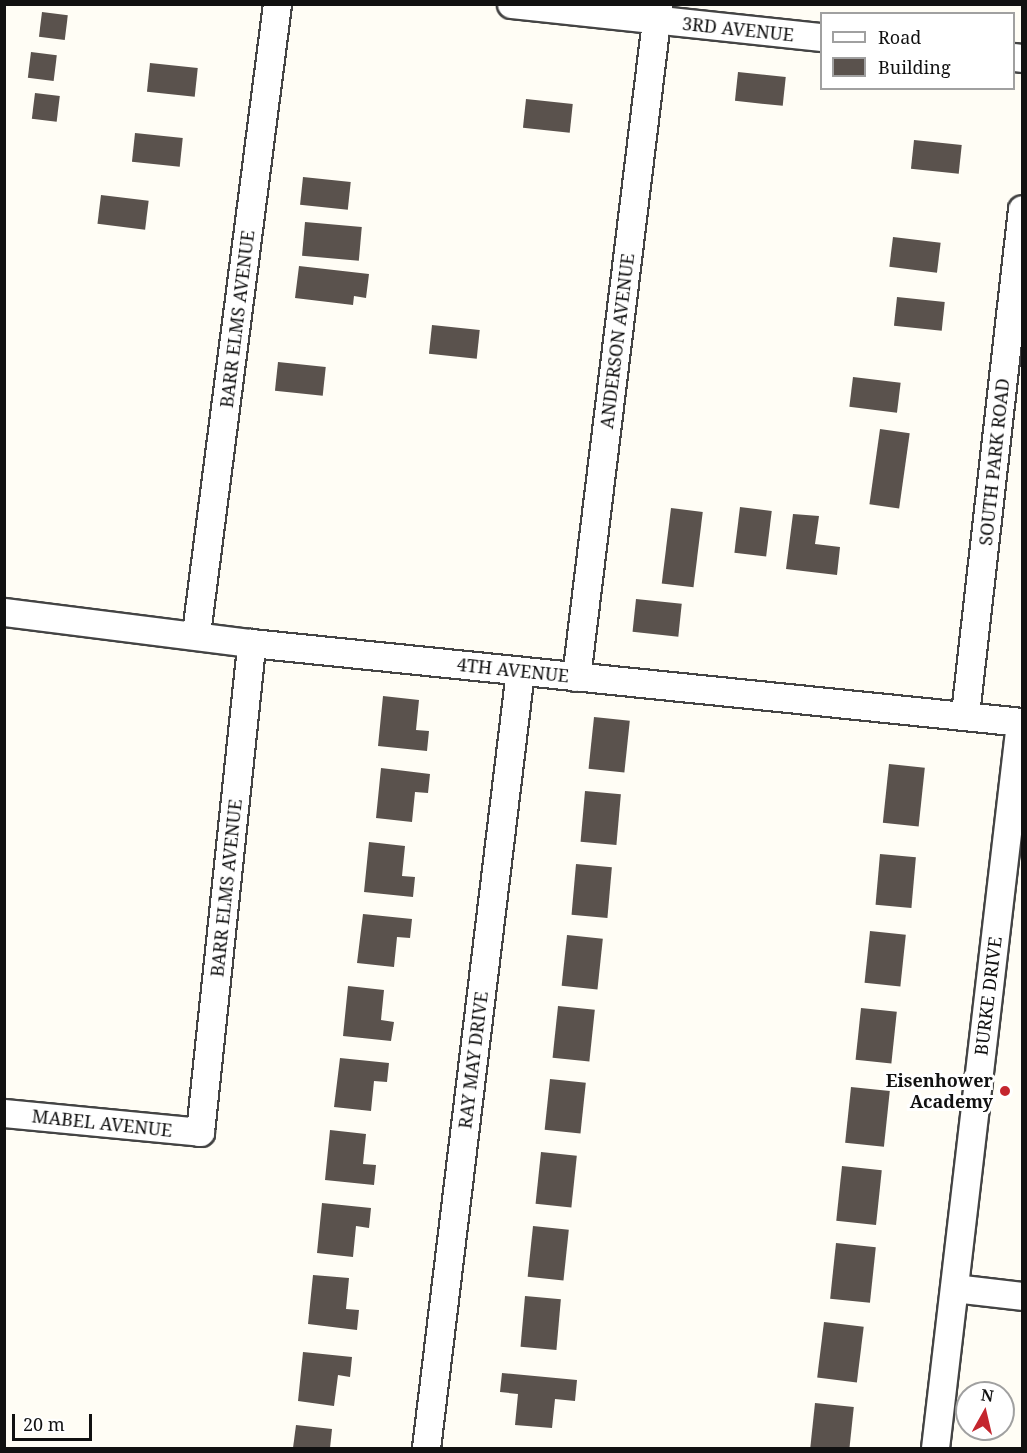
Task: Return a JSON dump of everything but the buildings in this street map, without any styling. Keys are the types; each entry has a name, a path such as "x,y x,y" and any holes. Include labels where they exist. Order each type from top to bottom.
{"street":[{"name":"BARR ELMS AVENUE","path":"196,633 277,4"},
{"name":"3RD AVENUE","path":"511,4 657,12 820,37"},
{"name":"ANDERSON AVENUE","path":"576,677 657,12"},
{"name":"SOUTH PARK ROAD","path":"965,714 1023,209"},
{"name":"4TH AVENUE","path":"4,612 196,633 251,643 965,714 1021,722"},
{"name":"BARR ELMS AVENUE","path":"200,1132 251,643"},
{"name":"RAY MAY DRIVE","path":"426,1449 520,671"},
{"name":"BURKE DRIVE","path":"935,1449 1021,722"},
{"name":"MABEL AVENUE","path":"4,1113 200,1132"},
{"path":"954,1288 1023,1296"}],"place":[{"name":"Eisenhower Academy","path":"1005,1091"}]}
